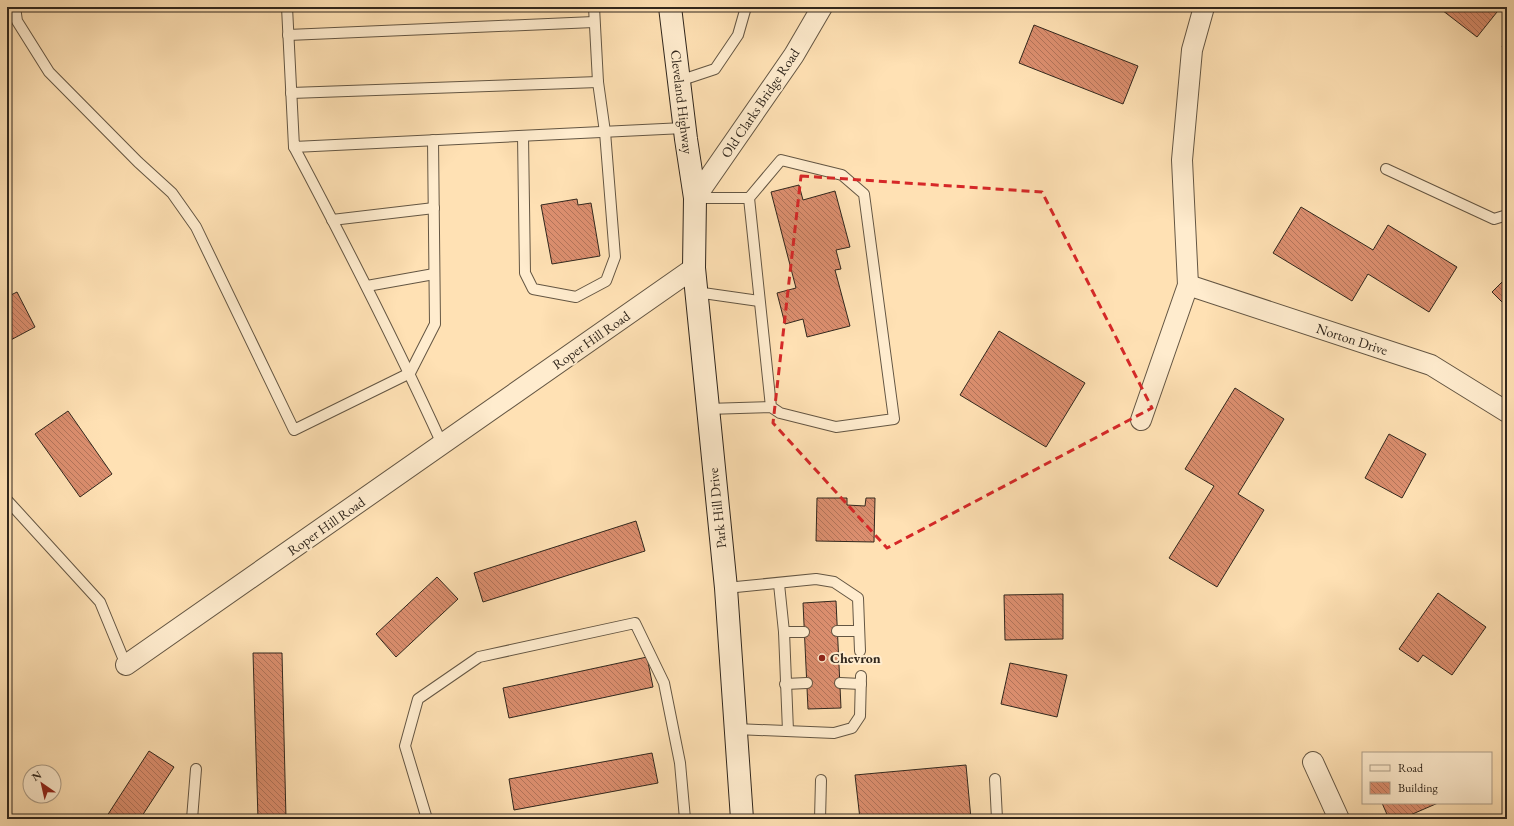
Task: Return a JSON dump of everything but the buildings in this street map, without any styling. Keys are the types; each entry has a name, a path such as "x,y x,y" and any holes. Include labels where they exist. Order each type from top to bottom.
{"main road":[{"name":"Cleveland Highway","path":"670,7 684,128 695,198"},
{"name":"Park Hill Drive","path":"695,198 694,268 726,588 742,819"}],"street":[{"name":"Old Clarks Bridge Road","path":"695,198 794,55 822,7"},
{"path":"1141,420 1188,285 1182,160 1192,50 1204,7"},
{"name":"Roper Hill Road","path":"126,665 694,268"},
{"name":"Norton Drive","path":"1188,285 1430,365 1507,412"},
{"path":"1313,762 1339,819"}],"lane":[{"path":"16,7 17,21 49,72 138,162 172,193 196,228 294,430 410,373 434,324 433,140"},
{"path":"287,7 294,147 367,286 410,373 442,444"},
{"path":"523,136 525,273 533,289 576,297 606,281 615,257 605,132 598,82 594,7"},
{"path":"679,81 715,69 738,35 746,7"},
{"path":"288,35 594,22"},
{"path":"291,93 598,82"},
{"path":"294,147 684,128"},
{"path":"707,409 771,407 780,413 836,427 894,419 864,194 842,175 781,160 749,198 771,407"},
{"path":"1386,169 1494,219 1507,214"},
{"path":"695,198 749,198"},
{"path":"332,220 434,208"},
{"path":"367,286 434,274"},
{"path":"696,292 760,301"},
{"name":"Roper Hill Road","path":"7,500 100,602 126,665"},
{"path":"726,588 779,584 816,579 834,582 858,598 860,651"},
{"path":"779,584 784,632 788,730"},
{"path":"427,819 405,746 418,699 480,657 635,623 664,683 680,763 685,819"},
{"path":"837,631 859,631"},
{"path":"784,632 804,632"},
{"path":"736,729 834,733 852,728 860,716 861,680 840,684"},
{"path":"785,684 807,683"},
{"path":"192,819 196,769"},
{"path":"995,779 997,819"},
{"path":"820,819 821,780"}],"highlighted area":[{"path":"801,176 1042,192 1152,408 887,548 773,423"}],"place":[{"name":"Chevron","path":"822,658"}]}
